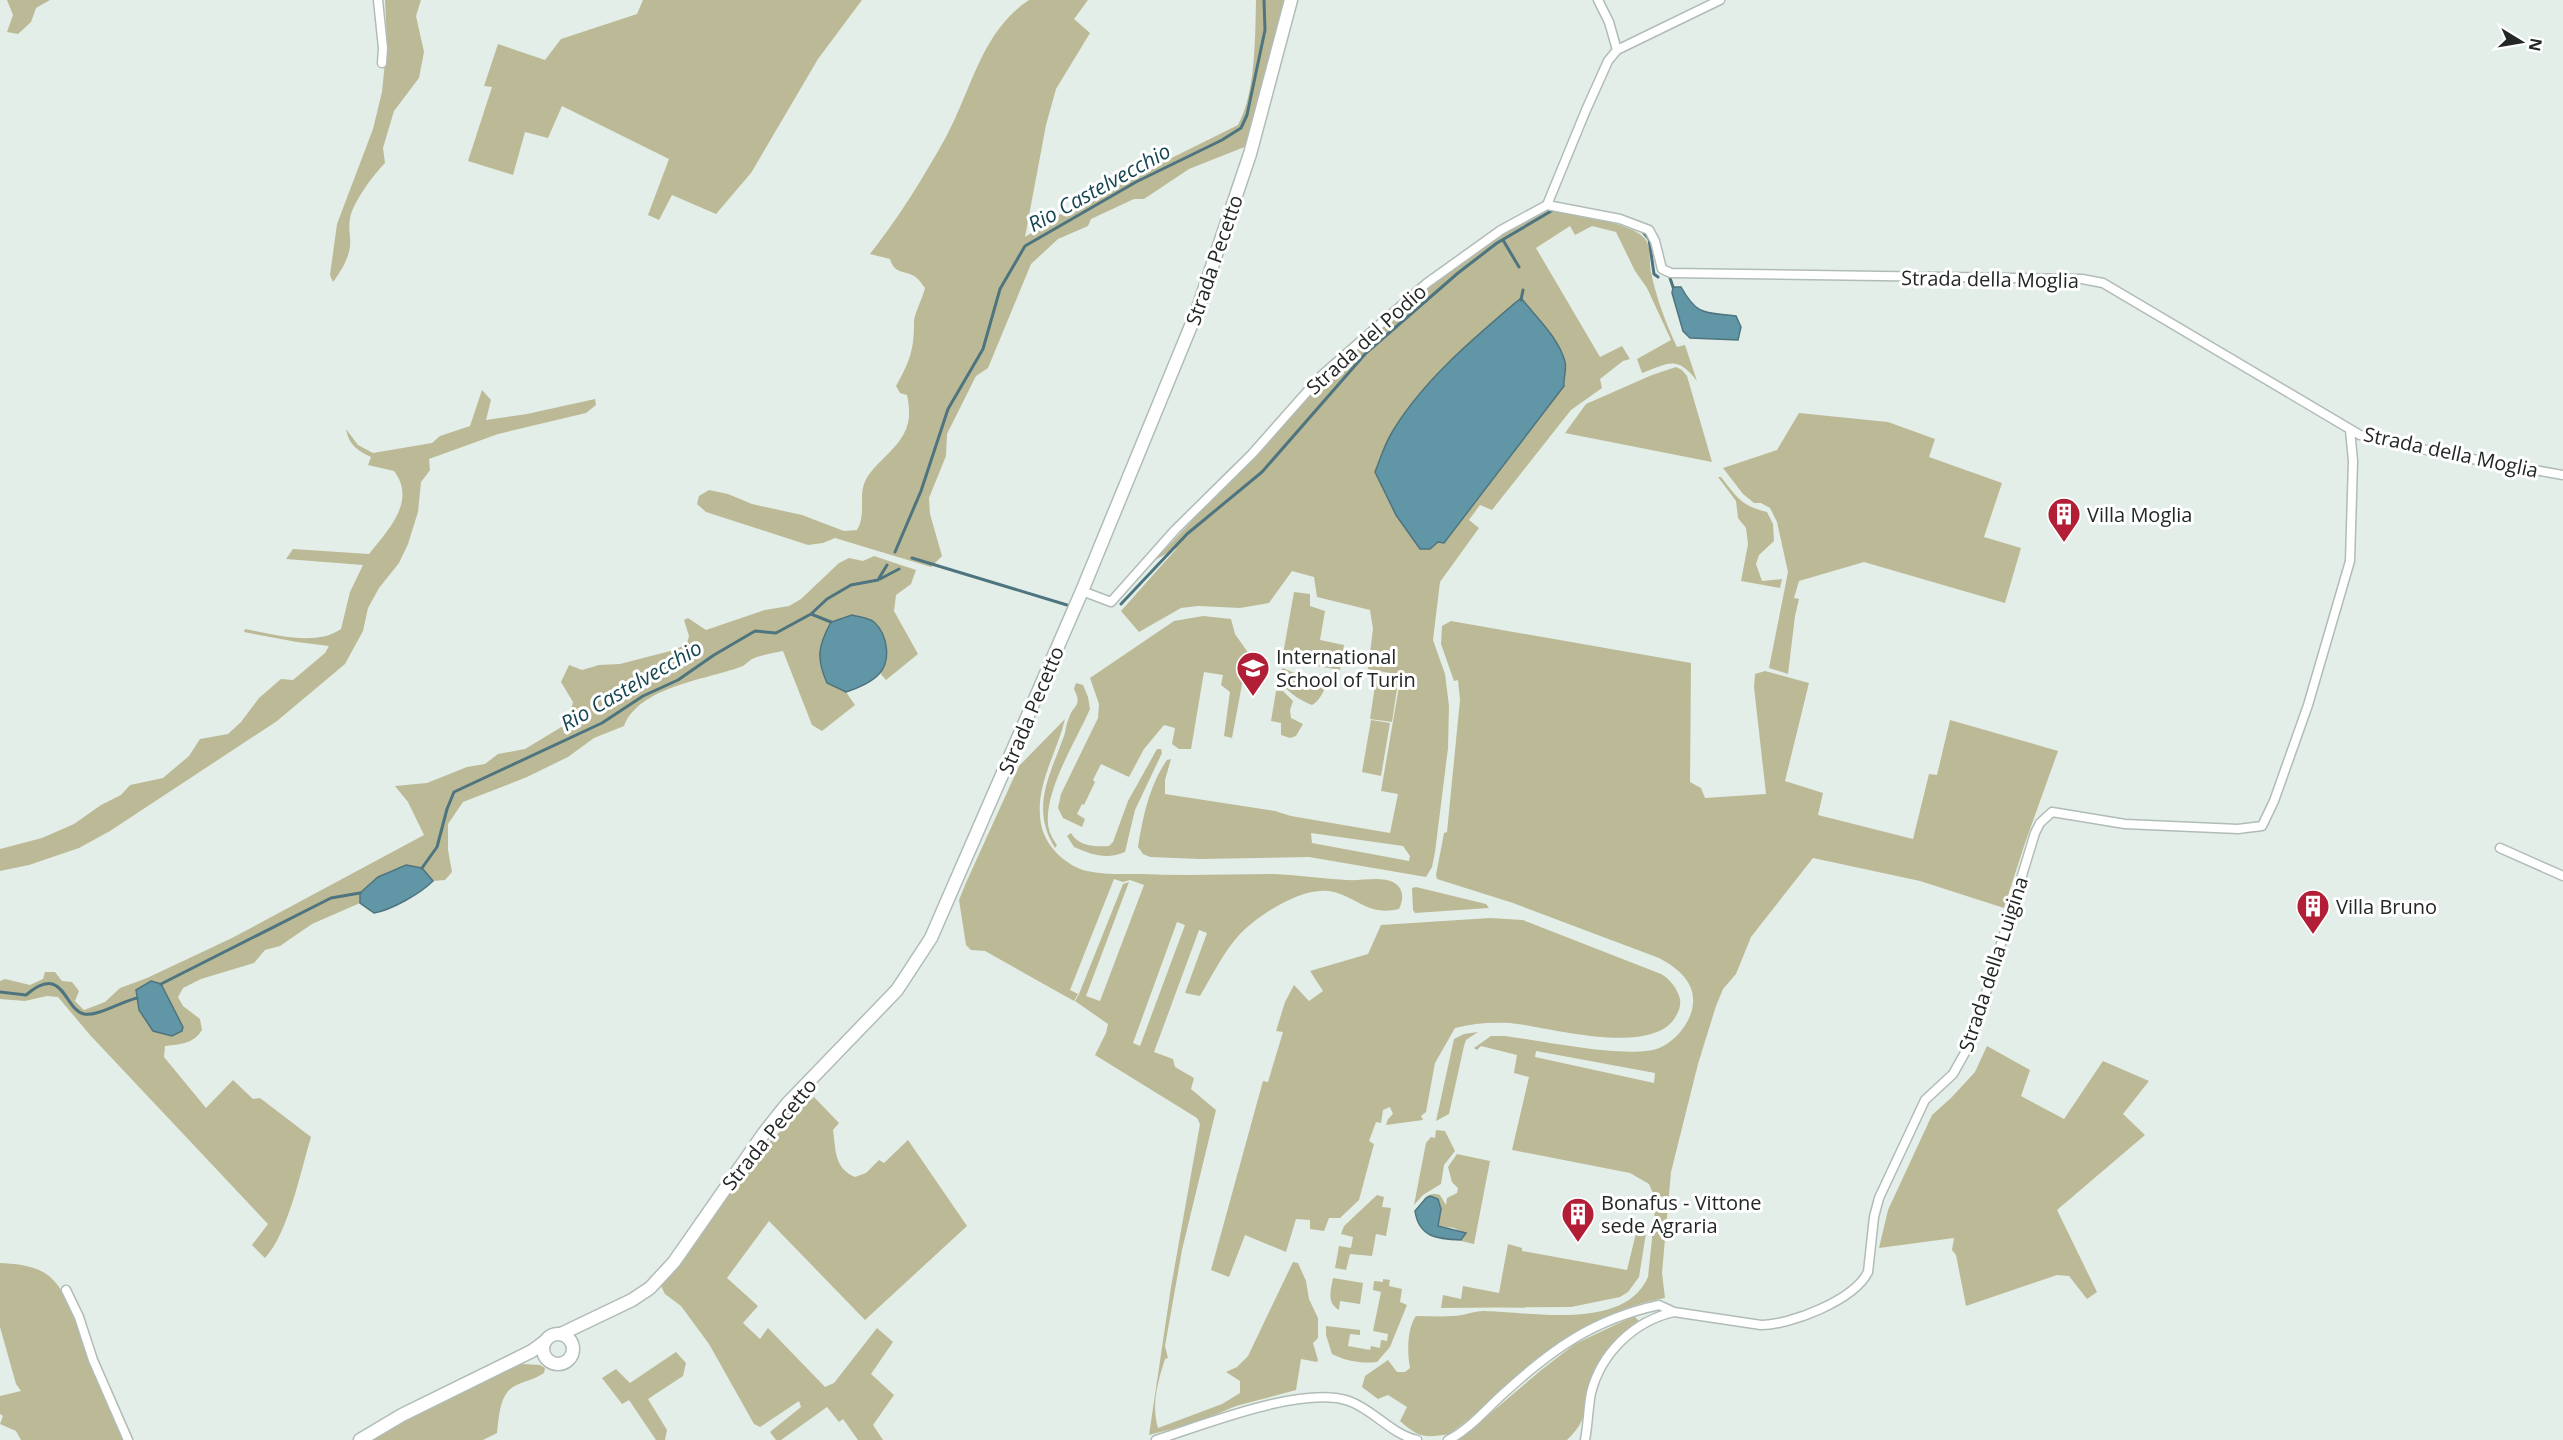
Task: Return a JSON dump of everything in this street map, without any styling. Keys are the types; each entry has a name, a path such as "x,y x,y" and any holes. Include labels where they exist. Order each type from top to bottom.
{"main road":[{"name":"Strada Pecetto","path":"360,1440 402,1414 532,1351 551,1335 561,1334 632,1300 650,1288 674,1262 764,1133 787,1104 875,1014 917,962 950,896 1082,591 1201,300 1250,154 1290,0"},
{"name":"Strada Pecetto","path":"504,1363 547,1360 555,1364 564,1363 572,1357 573,1347 579,1335 598,1316"},
{"path":"561,1334 569,1339 573,1347"},
{"path":"544,1342 543,1352 547,1360"}],"street":[{"path":"378,0 383,48 382,63"},
{"path":"1598,0 1609,22 1617,50"},
{"path":"1547,205 1608,61 1617,50 1720,0"},
{"name":"Strada del Podio","path":"1082,591 1111,602 1175,530 1252,454 1321,376 1427,283 1501,230 1547,205"},
{"name":"Strada della Moglia","path":"1547,205 1620,219 1649,230 1655,241 1662,269 1671,273 2082,279 2103,283 2360,435 2444,454 2563,475"},
{"name":"Strada della Luigina","path":"1448,1440 1456,1436 1524,1374 1575,1336 1605,1322 1652,1306 1664,1306 1674,1312 1761,1326 1774,1325 1826,1306 1865,1278 1868,1272 1878,1198 1924,1100 1953,1074 1971,1042 2035,833 2046,816 2052,812 2064,812 2125,824 2238,829 2262,826 2281,782 2308,705 2350,561 2354,461 2350,430"},
{"path":"2500,848 2563,876"},
{"path":"66,1290 128,1440"},
{"path":"1585,1440 1591,1392 1605,1362 1628,1334 1644,1322 1674,1312"},
{"path":"1156,1440 1277,1403 1305,1398 1328,1398 1357,1404 1398,1433 1417,1440"}],"shaded area":[{"path":"7,0 50,0 36,8 31,22 18,34 7,32 13,15"},
{"path":"385,0 421,0 416,16 424,52 419,78 394,111 383,148 385,163 364,189 352,212 349,222 349,252 333,282 330,275 337,224 373,129 382,92 387,42"},
{"path":"643,0 862,0 818,59 751,173 716,214 672,195 659,220 648,215 669,159 562,106 548,138 525,132 513,175 468,161 492,87 484,86 498,44 545,60 561,39 637,14"},
{"path":"1029,0 1088,0 1074,19 1090,33 1056,89 1046,125 1025,237 1067,210 1238,125 1244,112 1251,81 1255,47 1256,0 1285,0 1247,146 1189,169 1144,199 1134,199 1091,219 1088,226 1058,239 1031,264 988,368 976,376 947,434 946,456 929,498 930,514 942,556 931,567 835,538 823,543 808,545 706,512 697,504 699,496 709,490 728,494 752,504 802,515 844,531 857,530 861,518 865,481 901,439 908,424 907,395 900,393 896,386 910,356 914,320 925,288 915,277 894,267 890,259 870,254 901,211 938,151 989,44 1013,13"},
{"path":"1545,210 1615,223 1639,234 1648,243 1650,268 1665,320 1677,347 1685,345 1697,381 1678,364 1666,364 1642,373 1637,359 1671,340 1647,288 1635,271 1616,232 1592,226 1575,235 1570,226 1536,248 1600,357 1622,346 1630,359 1623,361 1600,379 1602,388 1571,410 1492,510 1480,505 1469,520 1479,528 1440,582 1433,640 1445,674 1449,706 1448,748 1432,867 1426,877 1309,857 1200,859 1150,857 1143,854 1138,847 1148,802 1161,770 1167,760 1171,759 1165,780 1165,794 1275,811 1291,816 1390,833 1398,794 1381,791 1401,675 1368,669 1373,629 1370,610 1317,597 1314,577 1292,571 1269,603 1240,608 1198,606 1181,608 1139,632 1121,611 1177,548 1155,560 1336,368 1435,281 1489,243","holes":["1566,370 1560,391 1444,543 1438,542","1311,833 1403,846 1410,856 1409,861 1312,843"]},
{"path":"1676,367 1687,376 1712,462 1565,433 1586,404"},
{"path":"482,390 491,400 486,420 527,414 595,399 596,405 586,413 498,434 429,459 430,470 421,482 418,512 408,544 399,563 379,588 368,608 363,631 345,664 277,721 110,831 79,848 29,865 0,871 0,849 42,838 74,824 101,805 121,795 130,785 163,778 189,756 200,739 228,734 241,722 259,698 281,679 293,680 325,653 329,646 244,632 245,629 294,638 307,638 331,634 341,629 350,592 363,565 286,559 293,549 369,554 397,515 402,493 400,482 394,471 368,465 371,457 354,446 346,429 358,445 373,453 432,443 440,436 470,426"},
{"path":"1799,413 1888,422 1935,439 1929,457 2002,483 1984,537 2021,548 2005,603 1864,562 1799,581 1794,598 1799,599 1788,674 1769,668 1788,572 1777,522 1770,508 1761,503 1754,503 1743,494 1723,468 1777,450"},
{"path":"1718,477 1721,477 1745,504 1767,512 1773,524 1774,541 1759,555 1756,564 1762,581 1782,579 1780,588 1741,581 1748,544 1746,528 1738,518 1736,501"},
{"path":"874,556 916,570 911,584 896,595 894,611 918,654 886,680 880,673 886,660 827,683 846,692 855,705 822,731 812,725 783,651 759,656 742,666 674,687 644,702 632,713 624,726 594,738 568,757 527,777 463,802 448,824 448,850 452,872 445,880 433,881 422,868 404,867 388,872 360,893 360,903 312,924 280,946 265,950 254,963 201,979 183,988 178,997 183,1006 200,1019 202,1030 191,1041 165,1046 164,1057 206,1108 233,1080 253,1099 260,1098 311,1137 287,1218 265,1258 252,1245 268,1224 90,1035 58,997 47,996 25,1001 0,999 0,981 5,979 30,985 43,979 45,972 55,972 62,981 72,982 79,991 75,1001 84,1010 105,1002 120,988 147,978 232,938 424,835 408,802 395,786 427,783 467,767 485,764 498,754 525,749 568,723 573,702 561,682 569,665 582,670 599,665 620,664 674,650 687,644 689,636 684,620 688,618 706,630 765,610 789,606 801,599 839,563 849,558 863,561"},
{"path":"1294,592 1310,594 1310,606 1325,611 1320,640 1344,645 1340,670 1282,660"},
{"path":"1203,616 1231,619 1235,634 1249,654 1257,656 1252,680 1243,679 1232,738 1224,736 1230,692 1221,685 1223,675 1204,672 1191,749 1179,749 1172,744 1175,728 1164,725 1144,749 1129,777 1101,764 1084,805 1082,804 1077,814 1085,819 1082,827 1063,818 1058,808 1061,794 1098,718 1099,704 1090,678 1174,621"},
{"path":"1451,621 1691,663 1690,782 1701,788 1705,798 1766,794 1754,687 1755,674 1765,671 1809,683 1785,781 1823,793 1818,815 1913,839 1929,774 1937,775 1950,720 2058,751 2004,908 1920,881 1813,858 1751,937 1736,974 1723,989 1716,1006 1698,1064 1671,1172 1662,1273 1665,1298 1631,1307 1601,1319 1549,1352 1449,1434 1428,1436 1412,1431 1400,1421 1407,1407 1388,1395 1378,1399 1362,1387 1365,1376 1388,1360 1397,1372 1405,1372 1410,1368 1408,1341 1416,1316 1457,1316 1484,1311 1550,1315 1598,1312 1619,1305 1636,1294 1648,1277 1656,1200 1649,1184 1630,1173 1512,1150 1529,1077 1514,1073 1517,1055 1481,1046 1477,1050 1474,1048 1491,1036 1505,1036 1600,1050 1638,1052 1653,1050 1667,1044 1680,1032 1689,1018 1693,1003 1688,981 1678,970 1659,958 1513,903 1437,879 1444,833 1447,832 1460,700 1458,680 1454,681 1441,644 1442,626","holes":["1536,1051 1655,1073 1654,1083 1535,1057"]},
{"path":"1283,668 1303,677 1319,674 1327,677 1323,692 1315,703 1312,705 1296,697 1282,684 1278,673"},
{"path":"1377,673 1399,676 1392,722 1370,719"},
{"path":"1076,683 1083,685 1090,709 1051,796 1048,824 1057,845 1055,848 1044,819 1043,805 1048,778 1068,720 1078,699 1074,689"},
{"path":"1276,691 1283,691 1293,701 1290,710 1291,718 1303,724 1296,736 1290,738 1281,735 1281,723 1271,721"},
{"path":"1065,719 1043,783 1041,824 1047,840 1058,854 1079,868 1114,874 1275,874 1347,880 1383,879 1397,884 1401,891 1402,901 1399,909 1388,911 1372,909 1334,892 1310,892 1284,902 1240,934 1223,956 1200,996 1185,993 1207,933 1199,930 1154,1052 1173,1059 1175,1067 1194,1078 1191,1089 1216,1110 1182,1250 1165,1346 1168,1358 1165,1359 1156,1393 1155,1411 1158,1428 1222,1404 1240,1393 1240,1381 1226,1372 1237,1367 1248,1356 1293,1262 1298,1263 1306,1281 1309,1299 1318,1318 1318,1338 1313,1343 1318,1360 1317,1362 1301,1359 1296,1390 1236,1406 1195,1423 1149,1435 1171,1287 1200,1124 1197,1118 1095,1055 1108,1024 1075,1001 1079,994 1123,884 1129,882 1086,996 1100,1001 1144,885 1130,880 1123,882 1114,879 1070,990 1078,994 1074,1001 985,951 971,950 966,945 959,900 1019,766","holes":["1177,922 1185,925 1140,1046 1133,1043"]},
{"path":"1371,720 1390,723 1381,776 1362,772"},
{"path":"1157,749 1161,749 1162,753 1135,810 1125,852 1112,856 1100,856 1074,847 1067,836 1071,833 1078,841 1087,845 1109,846 1113,842 1128,801"},
{"path":"1416,887 1486,904 1489,908 1415,913 1412,888"},
{"path":"1490,918 1523,920 1661,974 1673,984 1679,995 1680,1008 1676,1016 1664,1029 1646,1035 1624,1038 1574,1034 1510,1023 1482,1023 1455,1028 1435,1063 1426,1112 1421,1116 1423,1120 1386,1125 1393,1114 1390,1107 1383,1110 1381,1123 1376,1122 1369,1141 1374,1144 1359,1200 1340,1218 1329,1218 1324,1231 1310,1229 1310,1220 1296,1219 1286,1252 1245,1235 1229,1277 1211,1270 1263,1081 1268,1082 1283,1032 1276,1031 1285,1002 1294,985 1309,1001 1323,991 1310,971 1368,954 1381,925"},
{"path":"1478,1032 1466,1040 1449,1114 1436,1121 1454,1039 1464,1034"},
{"path":"1987,1046 2030,1070 2021,1096 2064,1119 2103,1061 2149,1081 2123,1114 2145,1135 2057,1210 2097,1292 2087,1299 2069,1276 2057,1275 1966,1306 1956,1255 1952,1250 1954,1238 1879,1248 1888,1210 1932,1115 1975,1072"},
{"path":"814,1097 839,1123 833,1130 837,1158 843,1169 855,1177 866,1173 879,1160 884,1163 908,1140 967,1226 865,1320 769,1221 727,1278 758,1306 743,1323 760,1339 768,1328 825,1387 834,1383 877,1328 893,1342 871,1374 894,1395 873,1425 883,1440 858,1440 843,1419 839,1422 827,1407 781,1440 776,1440 770,1432 801,1407 799,1401 760,1427 754,1424 709,1344 681,1306 665,1294 661,1286 697,1241 756,1155 792,1120 790,1117"},
{"path":"1436,1130 1445,1131 1455,1151 1444,1165 1441,1184 1423,1195 1414,1205 1426,1143 1431,1137 1435,1138"},
{"path":"1457,1154 1490,1161 1474,1244 1461,1241 1466,1234 1454,1228 1438,1226 1441,1209 1425,1199 1428,1195 1437,1194 1446,1205 1447,1198 1457,1193 1458,1188 1452,1182 1448,1167"},
{"path":"1377,1195 1384,1197 1382,1207 1391,1208 1386,1236 1376,1234 1372,1256 1350,1254 1346,1270 1335,1268 1339,1246 1351,1248 1353,1237 1341,1234 1344,1226"},
{"path":"1638,1225 1647,1227 1639,1277 1628,1292 1620,1297 1571,1307 1441,1308 1443,1295 1461,1299 1463,1286 1499,1293 1508,1244 1522,1248 1522,1251 1627,1270"},
{"path":"0,1263 38,1269 49,1276 59,1287 92,1352 123,1440 21,1440 16,1431 0,1424 3,1416 0,1414 0,1396 21,1391 16,1384 0,1327"},
{"path":"1333,1278 1363,1283 1360,1304 1340,1301 1339,1310 1335,1307 1330,1296"},
{"path":"1383,1279 1390,1280 1389,1286 1402,1289 1400,1302 1407,1305 1390,1347 1377,1362 1354,1361 1332,1354 1326,1335 1326,1326 1360,1330 1360,1335 1350,1334 1348,1346 1370,1350 1371,1346 1380,1348 1381,1340 1387,1341 1388,1334 1373,1331 1381,1292 1373,1290 1374,1281 1383,1282"},
{"path":"1634,1316 1640,1322 1606,1354 1594,1380 1586,1412 1567,1440 1459,1440 1575,1344"},
{"path":"676,1352 686,1363 683,1376 648,1399 667,1430 665,1440 656,1440 629,1400 622,1404 602,1378 616,1369 630,1383"},
{"path":"523,1364 540,1365 545,1368 544,1373 508,1391 500,1408 497,1433 483,1440 370,1440 398,1423 505,1368"}],"water":[{"path":"1673,287 1681,287 1692,304 1703,311 1736,316 1741,327 1738,340 1690,338 1683,331 1672,293"},
{"path":"1521,298 1552,336 1562,353 1565,365 1564,386 1444,543 1438,542 1430,549 1420,549 1396,515 1375,472 1384,448 1404,415 1433,378"},
{"path":"852,615 874,622 885,640 887,655 883,668 876,677 846,692 827,683 821,666 820,652 823,638 831,622"},
{"path":"406,865 422,868 433,881 413,896 381,911 374,913 360,903 360,893 378,877"},
{"path":"151,981 161,984 183,1027 182,1031 172,1036 153,1031 139,1010 136,990"},
{"path":"1430,1196 1438,1199 1441,1209 1438,1226 1466,1233 1461,1240 1437,1238 1425,1232 1421,1227 1415,1211"}],"waterway":[{"name":"Rio Castelvecchio","path":"895,552 921,491 948,409 983,349 1000,289 1025,246 1136,182 1222,140 1241,128 1247,115 1265,30 1264,0"},
{"path":"1121,604 1187,534 1262,472 1366,353 1458,273 1497,243 1556,210"},
{"path":"1641,230 1649,239 1654,274 1658,277"},
{"path":"1503,240 1519,267"},
{"path":"1670,278 1673,287"},
{"path":"1521,300 1523,290"},
{"path":"912,558 1067,605"},
{"name":"Rio Castelvecchio","path":"422,868 437,847 454,792 602,723 643,696 678,680 755,631 776,633 811,614 827,599 851,585 878,580 887,565"},
{"path":"880,579 899,569"},
{"path":"811,614 831,622"},
{"name":"Rio Castelvecchio","path":"161,984 331,898 360,893"},
{"name":"Rio Castelvecchio","path":"0,992 26,995 39,986 48,983 56,985 77,1011 84,1014 102,1011 137,998"}],"place":[{"name":"Villa Moglia","path":"2064,543"},
{"name":"International School of Turin","path":"1253,697"},
{"name":"Villa Bruno","path":"2313,935"},
{"name":"Bonafus - Vittone sede Agraria","path":"1578,1243"}]}
